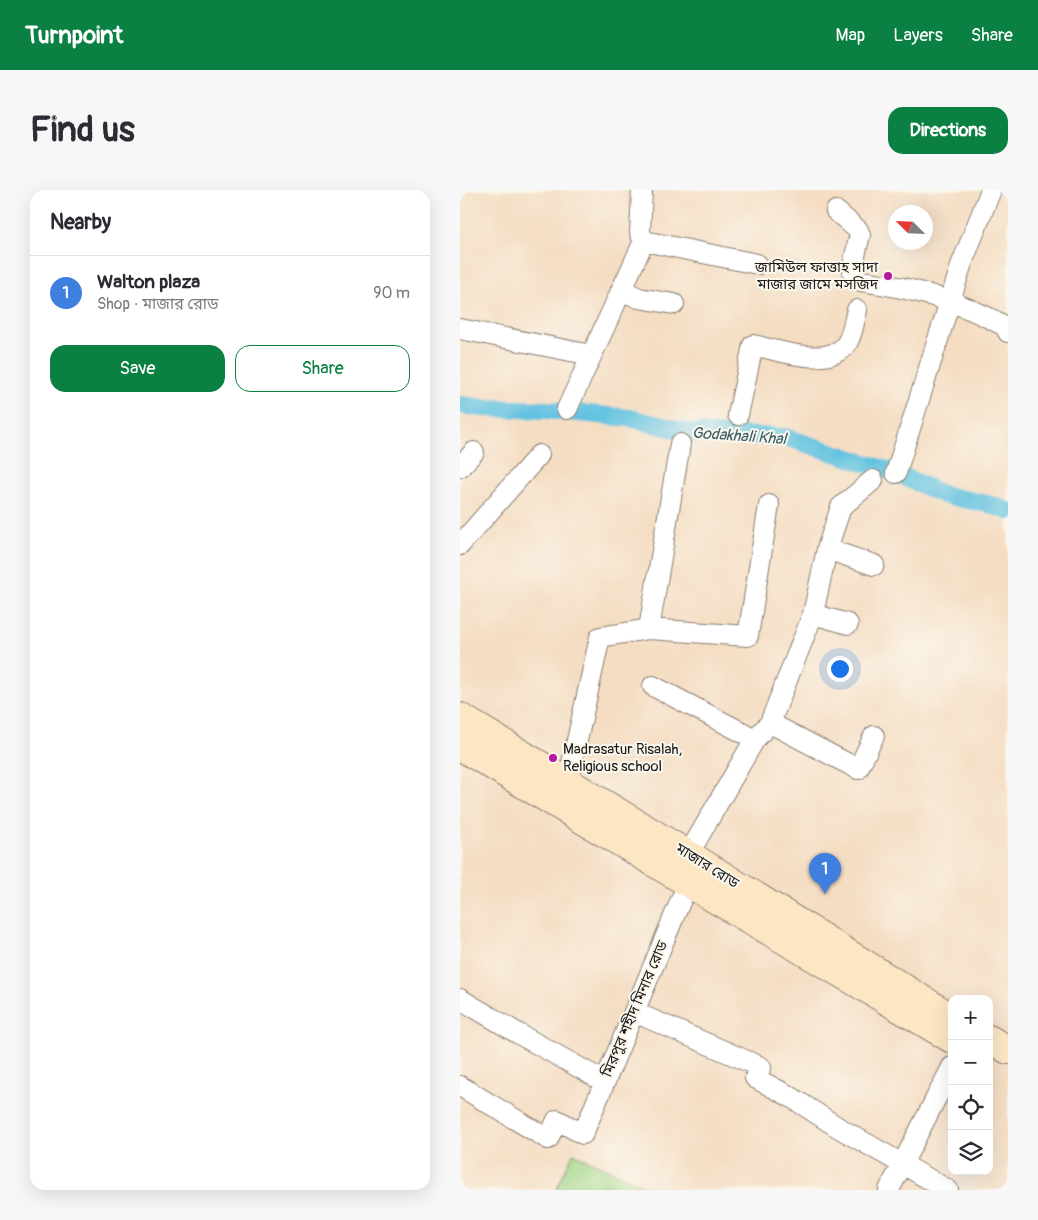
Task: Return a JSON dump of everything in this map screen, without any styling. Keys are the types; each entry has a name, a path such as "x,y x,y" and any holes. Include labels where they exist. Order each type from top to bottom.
{"main road":[{"name":"মাজার রোড","path":"460,717 568,781 948,1036"},
{"name":"মাজার রোড","path":"460,746 692,866 948,1016"},
{"path":"991,1040 1008,1050"},
{"path":"993,1062 1008,1070"}],"street":[{"path":"642,190 640,233 644,241"},
{"path":"896,473 962,263 991,190"},
{"path":"836,211 858,230 860,235 854,267 856,279 861,282 897,287 950,300 1005,326 1008,332"},
{"path":"644,241 757,264"},
{"path":"567,409 644,241"},
{"path":"621,290 639,298 674,304"},
{"path":"738,414 753,345 813,358 834,354 845,346 857,310"},
{"path":"460,329 591,355"},
{"path":"649,629 680,444"},
{"path":"460,466 474,452"},
{"path":"460,545 539,454"},
{"path":"873,480 841,507 828,549 813,614 770,723 858,769 874,736"},
{"path":"568,781 600,637 649,629 748,636 769,505"},
{"path":"828,549 874,565"},
{"path":"813,614 848,624"},
{"path":"653,686 755,739"},
{"name":"মিরপুর শহীদ মিনার রোড","path":"460,1086 548,1139 558,1120 583,1134 692,866 755,739 770,723"},
{"path":"460,999 605,1082"},
{"path":"634,1012 761,1067 754,1078 791,1097 839,1128 948,1190"},
{"path":"889,1190 948,1075"}],"green space":[{"path":"573,1153 652,1190 556,1190"}],"waterway":[{"name":"Godakhali Khal","path":"460,405 483,408 547,410 630,418 690,433 785,437 896,473 944,495 992,505 1008,511"}],"place":[{"name":"জামিউল ফাত্তাহ সাদা মাজার জামে মসজিদ","path":"888,276"},
{"name":"Madrasatur Risalah, Religious school","path":"553,758"},
{"name":"Walton plaza","path":"825,894"}]}
